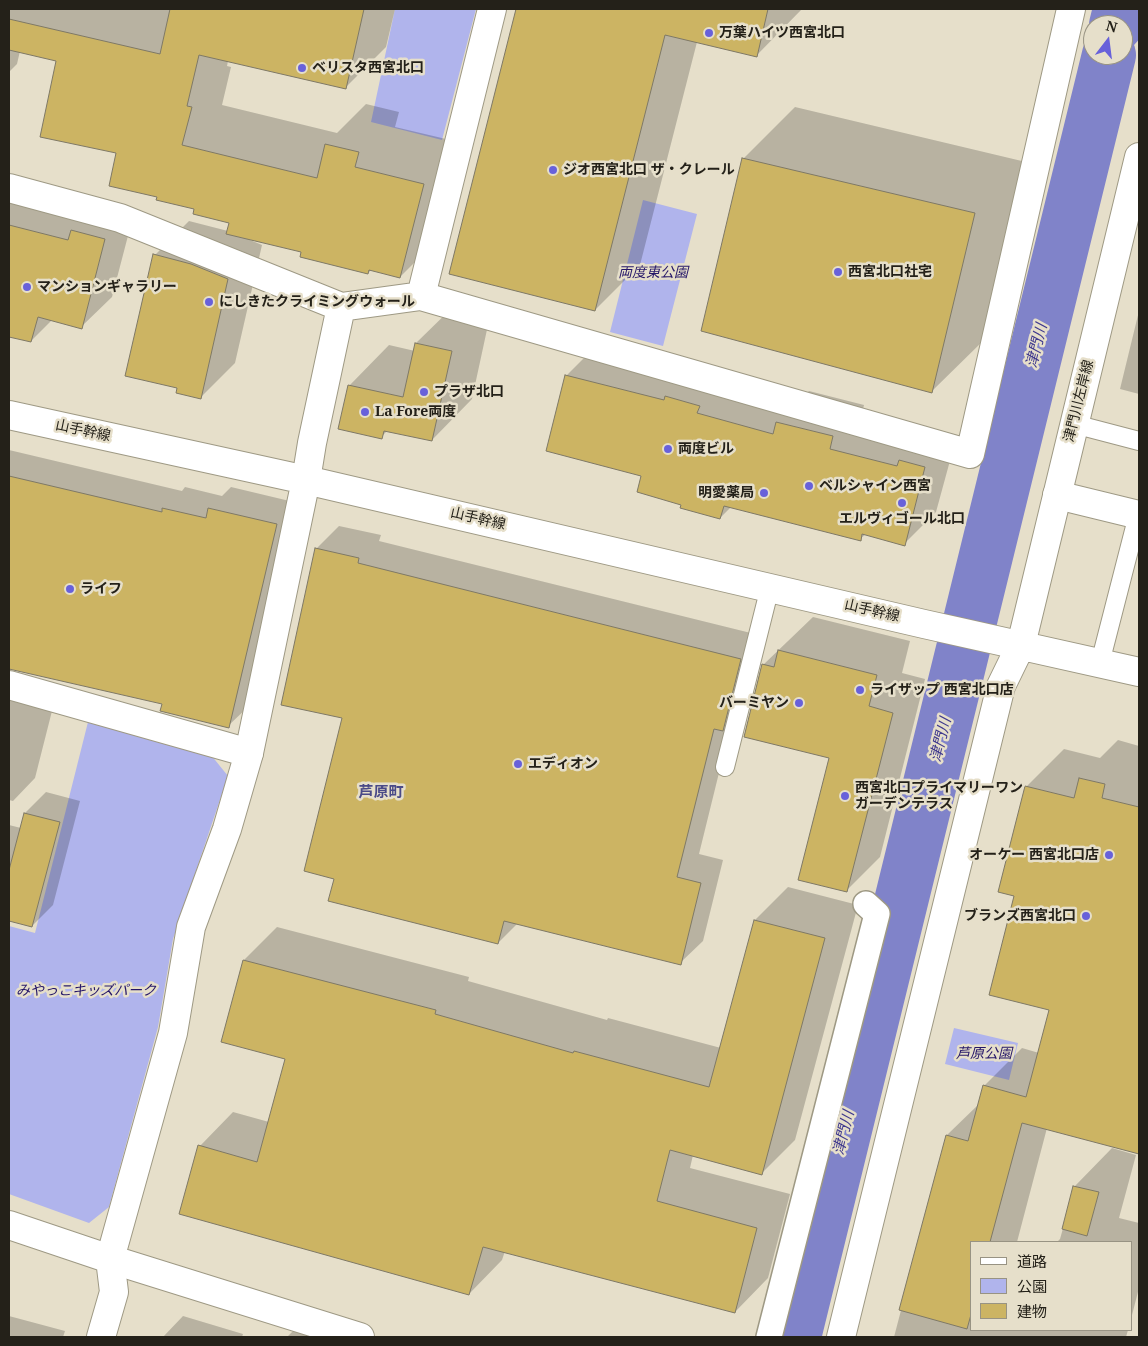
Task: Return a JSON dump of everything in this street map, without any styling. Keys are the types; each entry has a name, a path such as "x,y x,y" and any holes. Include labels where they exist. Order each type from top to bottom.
{"street":[{"path":"421,296 492,9"},
{"path":"9,188 120,218 341,307 421,296 970,454 1072,9"},
{"name":"津門川左岸線","path":"841,1337 1002,683 1021,645 1139,157"},
{"path":"101,1337 114,1292 110,1259 173,1034 192,927 228,829 249,753 341,307"},
{"name":"山手幹線","path":"9,415 306,480 1021,645"},
{"path":"1057,495 1139,515"},
{"path":"1021,645 1139,672"},
{"path":"9,685 249,753"},
{"path":"769,1337 877,914 866,904"},
{"path":"9,1225 110,1259 360,1337"}],"lane":[{"path":"1074,424 1139,441"},
{"path":"1100,663 1139,515"},
{"path":"726,767 770,587"}],"green space":[{"path":"395,9 476,9 442,140 371,122"},
{"name":"両度東公園","path":"643,200 697,214 663,346 610,332"},
{"name":"みやっこキッズパーク","path":"88,722 211,755 228,776 173,939 158,1027 109,1207 89,1223 9,1194 9,926 35,933"},
{"name":"芦原公園","path":"954,1028 1018,1043 1009,1080 945,1064"}],"building":[{"path":"170,9 364,9 346,89 199,55 187,106 192,107 182,145 317,178 325,144 359,152 355,167 424,184 400,278 369,270 368,274 300,257 301,252 226,234 229,223 193,214 194,209 156,200 157,197 109,186 116,153 40,137 56,61 9,50 9,19 160,54"},
{"name":"ジオ西宮北口 ザ・クレール","path":"516,9 768,9 757,57 665,35 595,311 449,274"},
{"name":"西宮北口社宅","path":"742,158 975,213 932,393 701,331"},
{"path":"9,225 68,240 71,230 105,239 82,329 38,317 31,342 9,337"},
{"path":"153,254 191,264 228,279 201,399 176,393 177,388 125,376"},
{"path":"415,343 452,351 432,441 384,431 382,439 338,429 348,385 403,397"},
{"path":"565,375 664,400 665,396 700,406 697,413 773,434 776,422 833,436 830,449 897,466 899,460 925,467 905,546 862,534 861,541 724,506 720,519 680,508 681,505 637,492 641,476 546,451"},
{"path":"9,476 162,512 162,508 206,518 208,508 277,524 229,728 160,711 162,704 9,669"},
{"name":"エディオン","path":"315,548 359,558 358,563 741,659 723,731 714,729 677,877 701,883 681,965 504,921 498,944 328,901 334,879 304,871 342,718 281,705"},
{"path":"778,650 877,675 869,706 893,713 847,892 798,880 829,758 744,737 762,664 774,667"},
{"path":"1079,778 1105,784 1102,798 1139,807 1139,1154 1022,1123 990,1241 970,1241 970,1318 967,1329 899,1310 946,1135 968,1141 983,1085 1026,1097 1049,1010 989,995 1014,896 998,892 1025,786 1074,798"},
{"path":"24,813 60,822 32,927 9,921 9,870"},
{"path":"754,920 825,938 762,1175 670,1150 657,1201 757,1228 735,1313 483,1247 469,1295 179,1214 198,1145 257,1162 285,1059 221,1042 243,960 436,1010 435,1014 573,1053 574,1051 709,1087"},
{"path":"1073,1186 1099,1192 1087,1236 1062,1229"}],"waterway":[{"name":"津門川","path":"1118,15 1120,9"},
{"name":"津門川","path":"794,1337 1107,65"}],"place":[{"name":"万葉ハイツ西宮北口","path":"709,33"},
{"name":"ベリスタ西宮北口","path":"302,68"},
{"name":"ジオ西宮北口 ザ・クレール","path":"553,170"},
{"name":"西宮北口社宅","path":"838,272"},
{"name":"マンションギャラリー","path":"27,287"},
{"name":"にしきたクライミングウォール","path":"209,302"},
{"name":"プラザ北口","path":"424,392"},
{"name":"La Fore両度","path":"365,412"},
{"name":"両度ビル","path":"668,449"},
{"name":"ベルシャイン西宮","path":"809,486"},
{"name":"明愛薬局","path":"764,493"},
{"name":"エルヴィゴール北口","path":"902,503"},
{"name":"ライフ","path":"70,589"},
{"name":"ライザップ 西宮北口店","path":"860,690"},
{"name":"バーミヤン","path":"799,703"},
{"name":"エディオン","path":"518,764"},
{"name":"西宮北口プライマリーワン ガーデンテラス","path":"845,796"},
{"name":"オーケー 西宮北口店","path":"1109,855"},
{"name":"ブランズ西宮北口","path":"1086,916"}],"district":[{"name":"芦原町","path":"381,793"}]}
